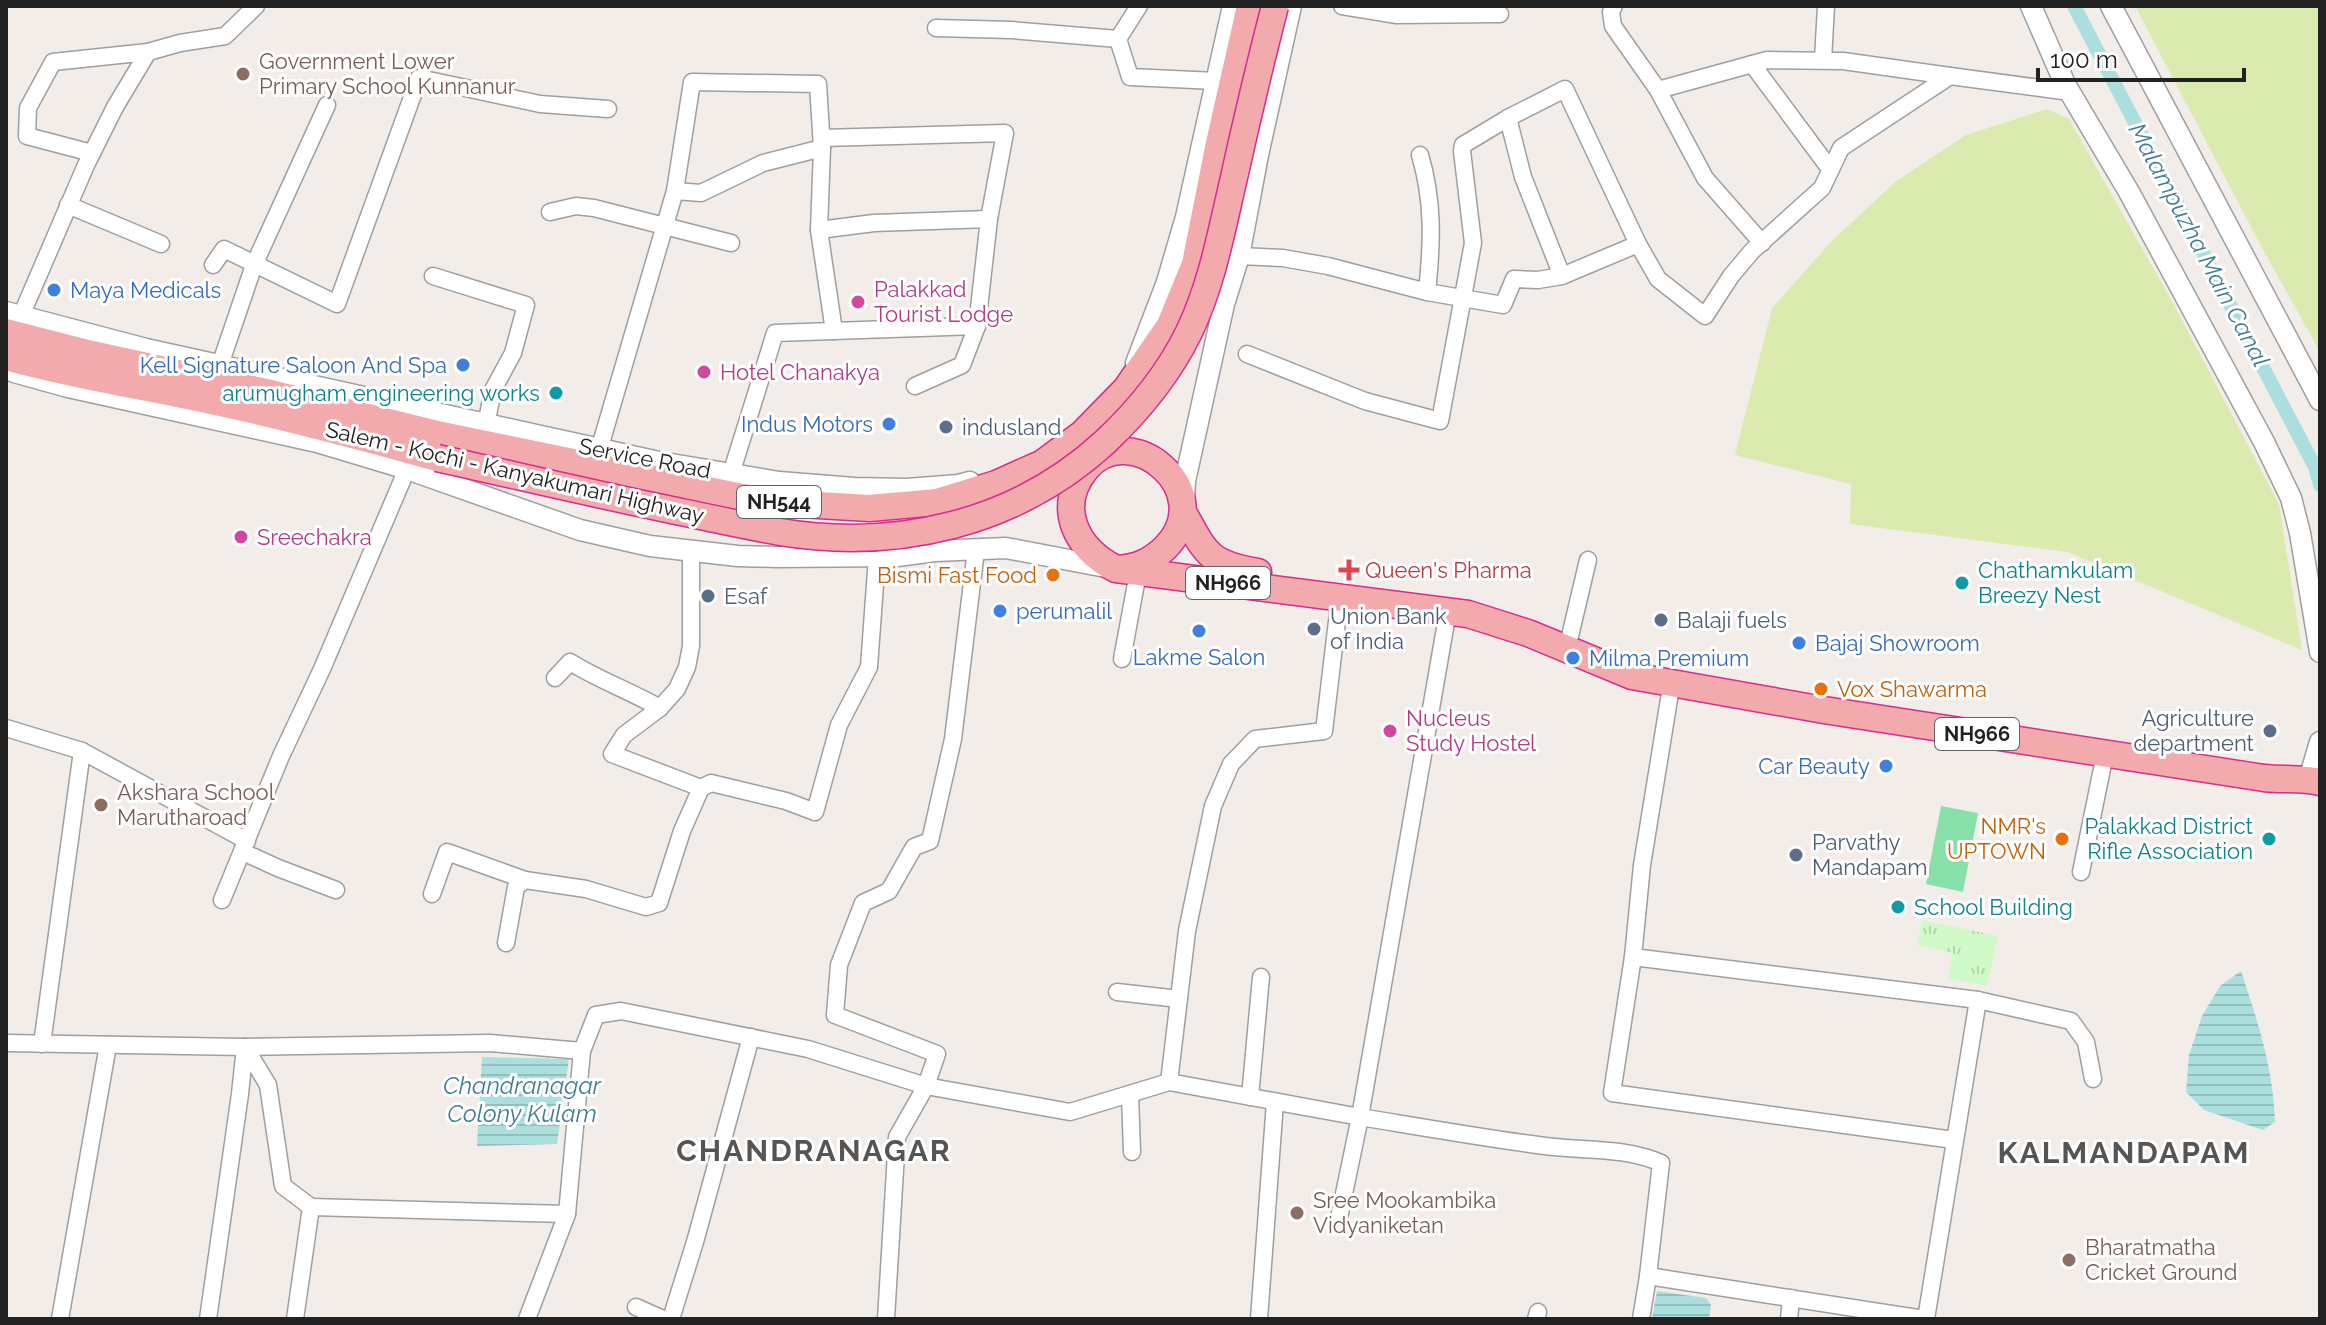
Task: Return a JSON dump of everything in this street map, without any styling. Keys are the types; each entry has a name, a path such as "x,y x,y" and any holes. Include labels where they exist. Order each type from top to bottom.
{"highway":[{"name":"Salem - Kochi - Kanyakumari Highway","path":"11,320 92,354 442,435 742,497 869,508 937,502 996,484 1043,463 1082,434 1126,389 1170,325 1195,264 1250,6"},
{"name":"Salem - Kochi - Kanyakumari Highway","path":"6,357 334,429 437,458 782,532 847,537 892,536 943,529 1036,493 1088,458 1152,391 1188,334 1206,291 1275,6"},
{"path":"1082,434 1091,463"},
{"path":"1124,452 1140,454 1157,462 1171,475 1180,490 1183,512 1180,528 1160,553 1140,566 1127,571 1093,555 1078,536 1070,502 1076,481 1091,463 1103,456 1124,452"},
{"name":"NH966","path":"1183,512 1211,558 1234,568 1489,619 1632,676 1824,710 2312,787"},
{"name":"NH966","path":"1127,571 1472,605 1639,659 1672,681"}],"street":[{"path":"92,153 27,136 28,108 53,62 148,52 225,36 256,6"},
{"path":"1139,6 1118,39 1130,77 1216,81"},
{"path":"1126,389 1167,282 1186,217 1233,6"},
{"path":"1183,512 1185,481 1224,304 1239,256 1291,6"},
{"path":"1342,6 1397,15 1500,14"},
{"path":"1614,6 1611,12 1613,26 1658,90 1705,178 1762,243"},
{"path":"1823,60 1826,6"},
{"path":"2031,6 2070,92 2137,206 2291,498 2320,652"},
{"path":"2111,6 2320,400"},
{"path":"936,28 1011,30 1118,39"},
{"path":"11,320 92,153 148,52"},
{"path":"1658,90 1767,60 1823,60 2070,92"},
{"path":"1752,64 1830,169"},
{"path":"1247,354 1365,401 1440,421 1473,243 1463,145 1565,89 1638,244 1658,279 1705,316 1731,276 1822,188 1841,148 1950,76"},
{"path":"213,265 224,249 337,304 419,78 540,104 608,109"},
{"path":"599,450 675,191 692,82 818,84 822,143 819,230 834,331"},
{"path":"220,365 254,265 327,105"},
{"path":"1508,118 1523,177 1562,276"},
{"path":"675,191 701,193 763,163 822,143 1005,133 989,219 977,326 962,365 915,386"},
{"path":"1420,155 1428,181 1432,242 1427,292"},
{"path":"68,205 161,244"},
{"path":"550,212 576,206 594,208 731,243"},
{"path":"819,230 874,223 989,219"},
{"path":"1239,256 1283,258 1328,266 1427,292 1503,305 1514,279 1538,280 1562,276 1638,244"},
{"path":"433,276 526,305 513,353 493,390 486,425"},
{"name":"Service Road","path":"11,320 599,450 779,482 907,489 958,485 1043,463"},
{"path":"731,474 775,333 977,326"},
{"path":"6,370 68,387 317,442 407,469 580,530 650,546 738,556 877,557 1006,548 1127,571 1122,659"},
{"path":"222,900 281,756 322,669 407,469"},
{"path":"691,549 691,646 687,667 677,689 660,708 624,735 612,754 701,788"},
{"path":"886,1319 897,1137 926,1086 937,1054 835,1015 839,965 863,903 889,891 914,847 930,841 953,739 976,550"},
{"path":"432,894 447,852 525,880 586,889 646,907 659,903 682,831 701,788 711,783 786,801 815,812 839,725 869,667 877,557"},
{"path":"1570,636 1588,560"},
{"path":"1169,1082 1187,931 1213,806 1231,764 1255,739 1324,731 1338,590"},
{"path":"1340,1213 1360,1117 1448,611"},
{"path":"555,678 570,662 660,708"},
{"path":"1672,681 1642,865 1633,957 1612,1093 1954,1140"},
{"path":"6,728 82,751 278,868 336,890"},
{"path":"2312,787 2320,742"},
{"path":"42,1044 82,751"},
{"path":"2081,872 2105,754"},
{"path":"506,943 516,887 525,880"},
{"path":"1633,957 1978,1000 2071,1021 2086,1042 2093,1079"},
{"path":"1250,1097 1261,977"},
{"path":"1117,992 1179,999"},
{"path":"1648,1276 1925,1319 1978,1000"},
{"path":"527,1319 567,1214 582,1051 596,1015 621,1011 808,1049 926,1086 1070,1112 1169,1082 1360,1117 1545,1146 1643,1155 1661,1163 1641,1319"},
{"path":"671,1319 751,1037"},
{"path":"6,1043 245,1047 490,1043 582,1051"},
{"path":"60,1319 108,1045"},
{"path":"245,1047 268,1085 283,1186 311,1207 567,1214"},
{"path":"208,1319 245,1047"},
{"path":"1130,1094 1132,1152"},
{"path":"1259,1319 1275,1102"},
{"path":"295,1319 311,1207"},
{"path":"1789,1319 1791,1298"},
{"path":"636,1307 663,1319"}],"green space":[{"path":"2135,6 2320,8 2320,352 2262,248"},
{"path":"2047,109 2069,119 2174,305 2279,504 2302,650 2068,552 1850,524 1851,484 1735,455 1772,308 1831,242 1895,182 1966,135"},
{"path":"1941,806 1978,813 1963,892 1926,884"},
{"path":"1922,920 1998,936 1987,986 1948,978 1953,953 1917,945"}],"water":[{"path":"2241,971 2259,1027 2271,1082 2275,1122 2263,1130 2204,1110 2186,1092 2189,1055 2202,1016 2220,986"},
{"name":"Chandranagar Colony Kulam","path":"482,1057 569,1059 557,1144 477,1146"},
{"path":"1657,1291 1706,1298 1711,1305 1709,1319 1652,1319"}],"waterway":[{"name":"Malampuzha Main Canal","path":"2074,6 2315,467 2320,485"}],"place":[{"name":"Government Lower Primary School Kunnanur","path":"243,74"},
{"name":"Maya Medicals","path":"54,290"},
{"name":"Palakkad Tourist Lodge","path":"858,302"},
{"name":"Kell Signature Saloon And Spa","path":"463,365"},
{"name":"Hotel Chanakya","path":"704,372"},
{"name":"arumugham engineering works","path":"556,393"},
{"name":"Indus Motors","path":"889,424"},
{"name":"indusland","path":"946,427"},
{"name":"Sreechakra","path":"241,537"},
{"name":"Queen's Pharma","path":"1349,570"},
{"name":"Bismi Fast Food","path":"1053,575"},
{"name":"Chathamkulam Breezy Nest","path":"1962,583"},
{"name":"Esaf","path":"708,596"},
{"name":"perumalil","path":"1000,611"},
{"name":"Balaji fuels","path":"1661,620"},
{"name":"Union Bank of India","path":"1314,629"},
{"name":"Lakme Salon","path":"1199,631"},
{"name":"Bajaj Showroom","path":"1799,643"},
{"name":"Milma Premium","path":"1573,658"},
{"name":"Vox Shawarma","path":"1821,689"},
{"name":"Nucleus Study Hostel","path":"1390,731"},
{"name":"Agriculture department","path":"2270,731"},
{"name":"Car Beauty","path":"1886,766"},
{"name":"Akshara School Marutharoad","path":"101,805"},
{"name":"NMR's UPTOWN","path":"2062,839"},
{"name":"Palakkad District Rifle Association","path":"2269,839"},
{"name":"Parvathy Mandapam","path":"1796,855"},
{"name":"School Building","path":"1898,907"},
{"name":"Sree Mookambika Vidyaniketan","path":"1297,1213"},
{"name":"Bharatmatha Cricket Ground","path":"2069,1260"}],"district":[{"name":"CHANDRANAGAR","path":"814,1151"},
{"name":"KALMANDAPAM","path":"2124,1153"}]}
